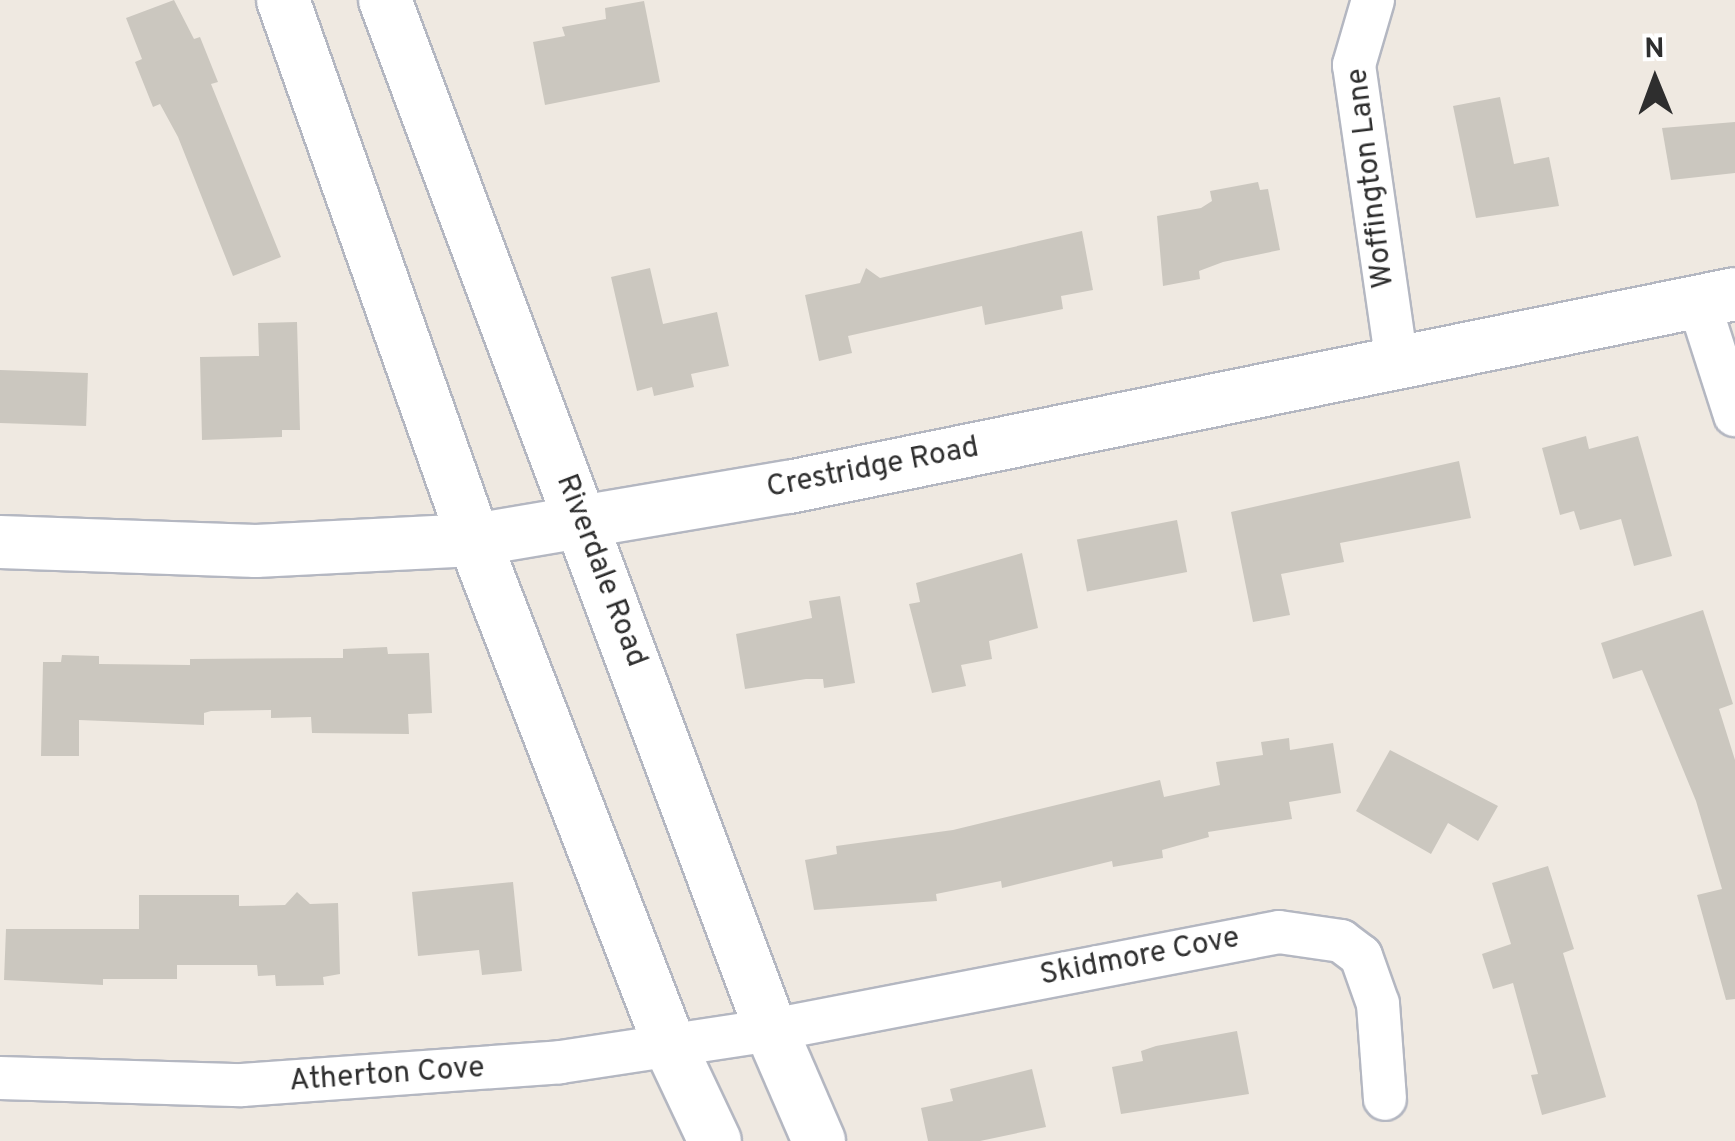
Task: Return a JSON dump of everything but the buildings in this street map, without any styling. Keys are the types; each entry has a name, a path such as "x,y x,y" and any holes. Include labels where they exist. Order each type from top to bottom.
{"street":[{"path":"283,0 474,540 670,1046 715,1141"},
{"name":"Riverdale Road","path":"385,0 771,1030 819,1141"},
{"name":"Woffington Lane","path":"1373,0 1354,66 1396,358"},
{"path":"1716,297 1735,415"},
{"name":"Crestridge Road","path":"0,542 256,551 474,540 789,487 1396,358 1716,297"},
{"name":"Skidmore Cove","path":"771,1030 1244,938 1313,933 1340,941 1361,956 1372,980 1386,1099"},
{"name":"Atherton Cove","path":"0,1078 165,1085 336,1082 670,1046 771,1030"}]}
